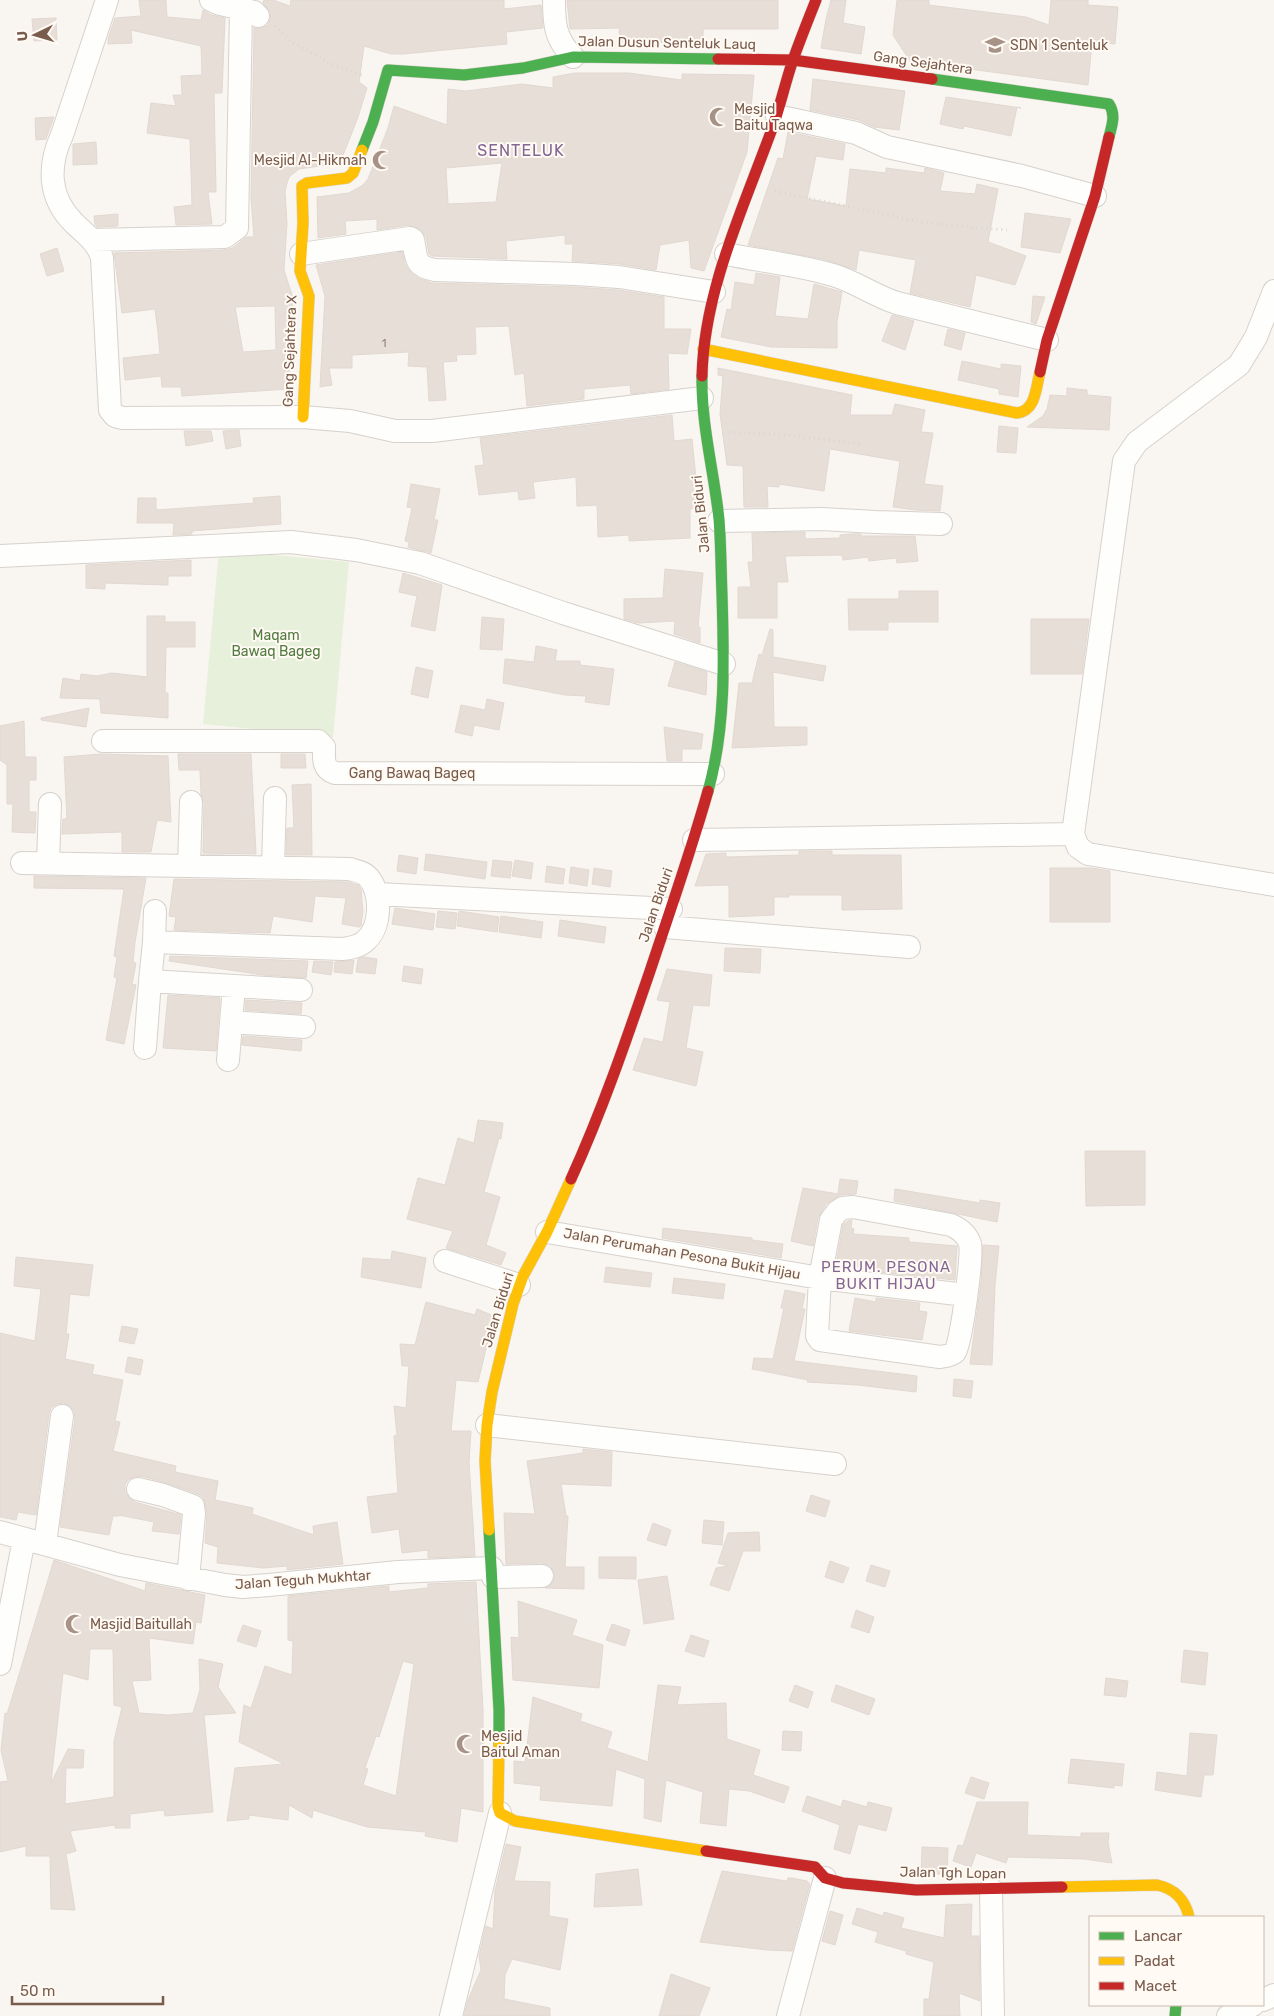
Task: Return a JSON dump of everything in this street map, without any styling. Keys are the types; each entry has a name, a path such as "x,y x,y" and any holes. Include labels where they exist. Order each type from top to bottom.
{"street":[{"path":"107,0 62,135 55,150 51,171 52,183 60,205 74,224 93,240 102,258 110,410 115,416 123,418 303,417 350,422 395,431 432,431 702,398"},
{"path":"554,0 557,35 562,46 573,57"},
{"name":"Jalan Biduri","path":"500,1813 497,1802 499,1710 486,1461 487,1425 505,1333 520,1285 547,1232 595,1127 614,1077 694,840 713,774 721,716 724,664 719,521 702,398 703,349 714,292 726,254 777,116 793,60 816,0"},
{"path":"93,240 225,237 237,228 249,13 215,1"},
{"name":"Jalan Dusun Senteluk Lauq","path":"373,122 388,70 393,68 464,75 523,68 573,57 793,60"},
{"name":"Gang Sejahtera","path":"703,349 1020,414 1026,412 1032,405 1047,340 1095,196 1112,131 1114,118 1113,110 1109,104 793,60"},
{"path":"777,116 856,133 886,147 1022,176 1095,196"},
{"name":"Gang Sejahtera X","path":"303,417 308,296 300,271 303,223 302,186 308,183 351,176 373,122"},
{"path":"301,254 410,238 413,240 418,263 423,268 435,270 576,274 619,278 714,292"},
{"path":"726,254 832,275 897,303 1047,340"},
{"path":"1274,291 1256,337 1239,365 1137,442 1124,461 1073,834 1078,847 1088,854 1274,885"},
{"path":"719,521 822,519 941,524"},
{"path":"0,556 291,542 348,548 420,564 563,613 724,664"},
{"name":"Gang Bawaq Bageq","path":"103,741 318,741 324,747 323,761 325,767 335,773 713,774"},
{"path":"273,867 275,798"},
{"path":"189,866 191,802"},
{"path":"48,863 50,804"},
{"path":"694,840 1073,834"},
{"path":"22,863 350,869 368,876 377,894 376,923 364,942 354,947 342,949 154,942"},
{"path":"377,894 668,918 909,947"},
{"path":"144,1048 156,911"},
{"path":"150,981 301,990"},
{"path":"228,1060 234,986"},
{"path":"231,1022 304,1027"},
{"path":"853,1207 959,1228 970,1244 966,1295 959,1344 951,1355 940,1357 820,1340 816,1336 820,1278 831,1220 843,1208 853,1207"},
{"name":"Jalan Perumahan Pesona Bukit Hijau","path":"547,1232 820,1278 966,1295"},
{"path":"445,1261 520,1285"},
{"path":"0,1664 34,1542 62,1416"},
{"path":"487,1425 835,1464"},
{"path":"138,1489 163,1495 193,1506 194,1514 188,1579"},
{"name":"Jalan Teguh Mukhtar","path":"0,1532 120,1565 188,1579 243,1587 398,1572 492,1572 542,1576"},
{"path":"450,2016 500,1813"},
{"name":"Jalan Tgh Lopan","path":"500,1813 515,1821 815,1867 825,1878 843,1883 916,1890 991,1890 1156,1885 1168,1887 1182,1898 1189,1916"},
{"path":"788,2016 825,1878"},
{"path":"991,1890 993,2016"},
{"path":"1228,2016 1251,2006"}],"path":[{"path":"249,13 273,24 294,43 322,58 325,62 385,83"},
{"path":"752,186 926,223 1007,230"},
{"path":"706,430 786,435 861,444"}],"green space":[{"name":"Maqam Bawaq Bageg","path":"219,550 349,562 333,737 203,724"}],"building":[{"path":"139,0 166,0 167,17 201,20 203,10 211,15 225,18 222,93 214,93 216,192 208,192 212,224 176,225 174,207 192,205 190,139 147,133 151,103 176,106 173,95 182,95 181,76 202,75 201,46 131,30 132,43 108,44 115,18 141,16"},
{"path":"264,0 273,0 290,6 291,0 504,0 504,9 541,5 543,28 506,32 507,44 403,54 391,54 364,46 359,82 367,88 340,163 299,169 289,177 285,192 287,223 284,270 293,298 289,389 182,396 181,387 162,387 161,376 125,380 123,358 160,354 155,309 122,313 114,253 225,250 233,248 246,237 254,237 251,197 254,28 262,28 268,25 270,20 270,12 263,3","holes":["275,306 276,350 243,352 235,307"]},
{"path":"567,0 778,0 778,29 703,29 703,43 620,42 619,28 570,29"},
{"path":"831,0 846,0 843,23 865,27 861,54 821,48"},
{"name":"SDN 1 Senteluk","path":"897,0 929,0 929,5 1026,17 1049,25 1051,0 1088,0 1088,5 1118,7 1115,44 1092,42 1088,85 910,61 893,35"},
{"path":"56,18 57,40 34,41 32,19"},
{"path":"575,73 628,73 682,80 682,74 754,75 747,152 704,271 691,268 689,240 660,245 656,270 620,264 572,261 573,244 565,244 565,235 506,241 507,259 432,256 429,254 426,237 420,229 408,225 377,230 377,219 345,221 346,234 318,238 317,197 349,193 363,185 368,179 388,128 394,106 447,125 448,89 466,91 522,84 553,88 553,77","holes":["502,163 496,202 448,204 446,168"]},
{"path":"813,79 905,91 899,130 874,127 859,120 810,110"},
{"path":"946,97 1017,107 1011,136 964,126 963,129 940,124"},
{"path":"54,117 46,139 36,140 35,118"},
{"path":"788,132 845,144 843,160 816,156 807,199 846,206 850,169 886,173 886,168 924,173 925,168 944,173 940,191 975,194 977,184 998,189 988,242 1026,256 1015,285 976,275 970,307 910,293 916,260 859,250 856,270 823,259 748,245 778,158 783,159"},
{"path":"96,142 97,164 73,165 73,144"},
{"path":"1025,213 1071,219 1060,253 1021,247"},
{"path":"118,214 118,226 97,227 95,224 94,216"},
{"path":"57,248 64,271 47,276 40,254"},
{"path":"402,252 405,265 412,274 432,283 575,287 618,290 664,297 664,329 691,329 687,354 668,353 669,389 631,394 630,385 584,389 584,399 527,406 524,373 515,375 509,326 475,327 476,354 456,355 457,361 443,362 446,400 429,401 427,367 408,366 409,352 352,355 352,368 329,368 332,385 320,387 325,296 316,265"},
{"path":"756,273 780,277 775,316 808,319 814,284 842,292 837,322 837,348 771,347 721,337 727,309 731,310 735,282 754,285"},
{"path":"1033,296 1045,297 1036,324 1031,322"},
{"path":"892,315 914,321 905,350 882,341"},
{"path":"948,329 965,333 961,350 944,345"},
{"path":"962,361 1001,369 1001,364 1021,366 1018,397 999,394 999,389 958,380"},
{"path":"718,368 852,395 850,415 892,415 895,404 925,410 921,432 933,433 924,484 943,486 940,511 893,507 900,461 830,449 824,491 779,484 779,487 767,486 768,507 744,507 743,466 727,465 720,414 723,376 718,375"},
{"path":"1067,388 1087,390 1087,395 1111,397 1109,430 1027,427 1043,416 1047,409 1050,395 1067,396"},
{"path":"672,415 674,441 692,439 699,508 690,509 690,538 629,541 629,535 598,537 597,505 577,506 576,477 533,482 535,498 519,500 518,491 479,495 475,466 484,465 480,438"},
{"path":"999,426 1018,428 1016,453 997,452"},
{"path":"239,430 241,446 226,449 223,431"},
{"path":"184,431 211,431 213,441 186,446"},
{"path":"411,484 440,489 434,520 438,520 431,553 408,547 409,542 405,541 412,508 407,507"},
{"path":"280,496 281,524 192,531 192,534 173,535 174,523 137,523 138,498 156,498 156,510 254,503 253,498"},
{"path":"805,532 805,539 840,538 840,535 852,534 861,534 861,536 915,536 918,561 897,563 896,558 869,561 868,557 843,560 842,555 785,556 788,582 777,582 777,618 738,618 738,587 751,587 748,562 753,562 752,533"},
{"path":"191,560 191,576 168,576 168,585 105,583 105,589 86,588 86,565"},
{"path":"665,569 703,573 698,627 700,627 700,643 674,634 675,621 638,623 624,619 624,599 663,598"},
{"path":"403,573 442,585 435,631 411,626 417,596 399,592"},
{"path":"899,591 938,591 938,622 888,622 888,630 849,630 848,599 899,599"},
{"path":"147,616 165,616 165,622 195,622 195,647 166,647 165,693 168,693 168,718 101,713 100,699 60,698 63,678 80,681 81,674 97,676 112,673 147,677"},
{"path":"482,617 504,619 502,650 480,649"},
{"path":"1031,619 1089,619 1082,674 1031,674"},
{"path":"770,629 773,630 773,657 826,666 823,681 773,672 774,727 807,727 807,745 732,748 739,683 752,683 759,654 762,655"},
{"path":"536,646 557,650 555,661 580,661 580,665 614,669 609,705 585,702 586,696 565,695 503,683 505,659 534,662"},
{"path":"675,662 707,672 706,695 668,686"},
{"path":"416,667 433,671 428,698 411,694"},
{"path":"487,699 504,703 499,730 474,725 472,736 455,732 461,705 485,710"},
{"path":"89,708 86,727 41,720 41,718"},
{"path":"24,721 25,757 36,757 36,780 29,780 29,812 36,812 35,833 12,832 13,804 7,804 7,765 0,760 0,726"},
{"path":"664,727 703,734 701,749 682,749 682,761 667,761"},
{"path":"101,754 168,756 171,822 157,820 151,852 122,852 122,832 62,834 63,819 67,819 64,757"},
{"path":"178,754 251,754 256,854 203,853 204,802 201,794 200,770 179,770"},
{"path":"281,754 305,754 306,768 281,768"},
{"path":"311,784 312,855 286,855 287,828 294,828 292,785"},
{"path":"799,851 832,851 832,855 901,855 902,909 842,910 842,895 788,895 789,897 774,897 774,915 729,917 729,885 695,886 706,854 726,853 726,857 799,855"},
{"path":"426,854 487,862 485,879 424,870"},
{"path":"399,855 418,858 416,874 397,871"},
{"path":"493,860 512,862 510,878 491,876"},
{"path":"515,860 533,863 531,879 512,876"},
{"path":"547,866 565,869 563,884 545,882"},
{"path":"571,867 589,870 587,886 569,883"},
{"path":"594,868 612,871 610,887 592,884"},
{"path":"1050,868 1091,868 1110,871 1110,922 1050,922"},
{"path":"34,876 146,878 133,962 136,963 132,984 136,985 124,1044 106,1040 117,978 114,977 117,957 114,956 124,889 34,888"},
{"path":"174,879 348,882 358,885 361,890 363,911 361,925 360,927 342,924 346,898 315,896 312,922 273,916 270,933 174,930 176,917 169,916"},
{"path":"395,908 435,914 433,930 392,924"},
{"path":"438,911 457,913 455,929 436,927"},
{"path":"459,911 499,917 497,932 457,926"},
{"path":"501,916 543,922 541,938 499,932"},
{"path":"560,920 606,927 604,943 558,936"},
{"path":"725,948 761,949 760,973 724,971"},
{"path":"170,956 308,961 306,978 263,975 169,961"},
{"path":"364,957 377,959 375,974 356,972 358,959"},
{"path":"354,960 352,974 334,972 335,962"},
{"path":"314,961 333,962 331,975 312,972"},
{"path":"404,966 423,969 421,984 402,981"},
{"path":"667,969 712,975 709,1006 693,1005 686,1048 703,1052 696,1086 633,1070 644,1038 663,1042 670,1002 657,1000"},
{"path":"168,995 220,998 216,1051 163,1048"},
{"path":"246,1000 302,1003 301,1014 245,1010"},
{"path":"243,1036 302,1040 301,1051 242,1045"},
{"path":"478,1120 503,1123 501,1139 499,1138 484,1192 500,1197 486,1245 506,1253 501,1265 446,1248 453,1231 407,1219 418,1178 445,1185 458,1138 474,1143"},
{"path":"1085,1151 1145,1151 1145,1205 1086,1206"},
{"path":"840,1179 858,1181 856,1194 841,1195 826,1204 818,1218 813,1246 791,1241 803,1188 838,1194"},
{"path":"895,1189 980,1203 980,1200 1000,1203 997,1222 894,1201"},
{"path":"852,1220 851,1228 854,1229 853,1234 909,1238 909,1242 957,1246 955,1280 879,1272 880,1269 852,1266 852,1262 837,1259 843,1225"},
{"path":"663,1228 752,1238 752,1240 783,1244 781,1258 662,1238"},
{"path":"983,1245 999,1246 995,1285 992,1365 970,1364 981,1282"},
{"path":"392,1251 426,1258 421,1288 361,1277 363,1258 391,1260"},
{"path":"16,1257 93,1265 89,1296 70,1294 66,1334 69,1334 65,1359 94,1365 92,1374 123,1380 115,1421 120,1422 113,1451 176,1466 175,1472 218,1481 215,1500 253,1508 252,1514 314,1535 313,1526 337,1522 343,1564 287,1570 287,1566 263,1568 217,1563 218,1547 205,1543 207,1513 203,1497 167,1483 141,1476 128,1480 125,1485 125,1492 135,1502 181,1515 179,1534 152,1531 154,1522 119,1515 113,1516 109,1535 60,1527 75,1418 74,1411 64,1403 57,1404 51,1408 49,1414 36,1515 18,1512 16,1520 0,1517 0,1333 35,1341 41,1289 14,1286"},
{"path":"606,1267 652,1273 650,1287 604,1282"},
{"path":"674,1278 725,1284 723,1299 672,1293"},
{"path":"785,1290 805,1294 802,1309 805,1309 794,1361 917,1376 916,1392 858,1385 807,1382 808,1380 752,1369 754,1358 773,1359 784,1308 781,1308"},
{"path":"855,1298 876,1302 876,1298 920,1303 919,1311 927,1312 922,1340 849,1331"},
{"path":"426,1302 475,1315 477,1309 494,1316 478,1382 456,1380 451,1431 471,1431 469,1462 475,1556 428,1558 428,1550 402,1553 399,1529 372,1533 367,1497 398,1493 394,1436 397,1435 394,1406 406,1408 409,1366 402,1366 400,1344 415,1345"},
{"path":"122,1326 138,1329 134,1344 119,1341"},
{"path":"128,1357 143,1360 140,1375 125,1372"},
{"path":"954,1379 973,1381 971,1398 953,1396"},
{"path":"583,1449 612,1452 611,1486 561,1484 566,1516 568,1516 565,1567 584,1567 584,1589 545,1588 553,1583 555,1576 549,1565 542,1563 506,1564 504,1513 535,1514 527,1461 583,1453"},
{"path":"811,1495 830,1501 825,1517 806,1511"},
{"path":"704,1520 724,1522 722,1545 702,1543"},
{"path":"653,1523 671,1530 666,1546 647,1540"},
{"path":"759,1532 760,1551 743,1551 729,1591 710,1585 716,1568 729,1566 718,1563 728,1533"},
{"path":"599,1557 636,1557 636,1579 599,1578"},
{"path":"54,1560 145,1591 146,1583 205,1595 201,1623 196,1622 193,1644 149,1638 151,1680 132,1681 139,1713 168,1715 193,1713 200,1690 199,1659 223,1664 218,1687 236,1713 204,1715 213,1812 165,1816 164,1810 130,1814 130,1828 115,1828 115,1825 70,1831 76,1851 66,1854 75,1910 51,1909 50,1856 26,1856 26,1846 0,1852 0,1782 8,1781 1,1750 5,1713 7,1714","holes":["90,1649 113,1649 114,1705 122,1707 114,1741 114,1797 65,1804 66,1768 83,1768 84,1750 68,1749 51,1783 63,1673 88,1680"]},
{"path":"830,1561 849,1568 843,1583 825,1577"},
{"path":"871,1565 890,1571 885,1587 866,1581"},
{"path":"667,1576 674,1619 644,1624 638,1580"},
{"path":"476,1582 483,1710 483,1812 461,1808 457,1842 425,1836 426,1832 367,1827 313,1810 312,1818 289,1805 288,1820 249,1815 249,1819 227,1821 235,1768 284,1764 239,1742 244,1705 251,1708 265,1666 292,1675 293,1641 288,1640 288,1596 389,1586 389,1592 428,1588 428,1584","holes":["403,1661 414,1664 396,1796 363,1785 368,1769 365,1768 376,1736 379,1737"]},
{"path":"518,1601 577,1620 572,1635 603,1645 599,1688 513,1680 511,1637 519,1638"},
{"path":"856,1610 874,1617 869,1633 851,1627"},
{"path":"612,1624 630,1630 625,1646 606,1640"},
{"path":"243,1625 261,1631 256,1647 237,1641"},
{"path":"691,1635 709,1641 704,1657 685,1651"},
{"path":"1184,1650 1208,1653 1205,1685 1181,1682"},
{"path":"1106,1678 1128,1681 1126,1697 1104,1695"},
{"path":"658,1685 681,1687 677,1705 726,1703 727,1739 760,1750 753,1775 789,1787 784,1803 749,1791 729,1789 726,1826 700,1823 703,1792 666,1780 661,1822 644,1818 645,1779 616,1769 612,1806 540,1800 541,1786 514,1783 514,1761 525,1762 533,1697 582,1714 580,1721 612,1732 607,1748 648,1762"},
{"path":"795,1685 813,1692 808,1708 789,1701"},
{"path":"836,1685 875,1699 869,1715 831,1701"},
{"path":"783,1731 802,1732 801,1751 782,1750"},
{"path":"1190,1733 1217,1735 1213,1775 1204,1775 1201,1797 1155,1790 1157,1772 1187,1776"},
{"path":"1071,1759 1124,1764 1122,1786 1114,1785 1114,1788 1068,1783"},
{"path":"971,1777 989,1783 984,1799 965,1793"},
{"path":"807,1796 841,1807 843,1800 867,1807 868,1802 892,1808 886,1831 858,1824 850,1854 834,1849 840,1825 802,1811"},
{"path":"977,1802 1028,1802 1027,1835 1081,1837 1081,1833 1109,1833 1108,1843 1112,1863 1084,1859 1008,1857 1006,1863 976,1853 971,1867 953,1861 958,1845 963,1846"},
{"path":"506,1844 521,1847 514,1881 550,1882 549,1916 568,1919 560,1970 512,1959 505,1975 504,1999 550,2008 550,2016 464,2016 468,2000 481,1970 479,1956 486,1926 493,1929 495,1891"},
{"path":"922,1847 948,1848 947,1874 921,1874"},
{"path":"638,1869 642,1905 594,1907 596,1874"},
{"path":"722,1871 787,1881 788,1878 792,1878 807,1881 810,1884 792,1951 700,1942"},
{"path":"972,1904 971,1936 979,1936 980,2001 959,1993 960,2016 924,2016 924,1999 929,1999 934,1962 875,1942 878,1932 852,1924 857,1908 883,1916 884,1912 904,1918 901,1928 944,1938 946,1905"},
{"path":"830,1911 843,1915 835,1945 822,1941"},
{"path":"671,1974 710,1988 699,2016 659,2016"}],"traffic: fast":[{"path":"362,150 373,122 388,70 464,75 523,68 573,57 718,59"},
{"path":"932,79 1109,104 1113,116 1109,137"},
{"path":"702,376 706,430 719,519 723,644 721,718 714,767 708,791"},
{"path":"489,1530 499,1710 499,1744"},
{"path":"1175,2016 1176,2006"}],"traffic: slow":[{"path":"303,417 309,296 300,271 303,223 302,186 307,183 347,178 353,173 362,150"},
{"path":"703,349 1017,413 1028,408 1032,403 1040,372"},
{"path":"489,1530 485,1461 487,1425 492,1392 513,1304 523,1276 547,1232 571,1179"},
{"path":"499,1744 498,1807 500,1813 515,1821 706,1851"},
{"path":"1062,1887 1157,1885 1174,1892 1182,1900 1189,1916"}],"traffic: jam":[{"path":"702,376 704,344 717,281 775,121 793,60 816,0"},
{"path":"718,59 793,60 932,79"},
{"path":"1040,372 1047,340 1095,196 1109,137"},
{"path":"571,1179 603,1102 632,1023 695,836 708,791"},
{"path":"706,1851 815,1867 825,1878 843,1883 916,1890 1062,1887"}],"place":[{"name":"SDN 1 Senteluk","path":"995,45"},
{"name":"Mesjid Baitu Taqwa","path":"719,117"},
{"name":"Mesjid Al-Hikmah","path":"382,160"},
{"name":"Masjid Baitullah","path":"75,1624"},
{"name":"Mesjid Baitul Aman","path":"466,1744"}],"district":[{"name":"SENTELUK","path":"521,150"},
{"name":"PERUM. PESONA BUKIT HIJAU","path":"886,1276"}]}
